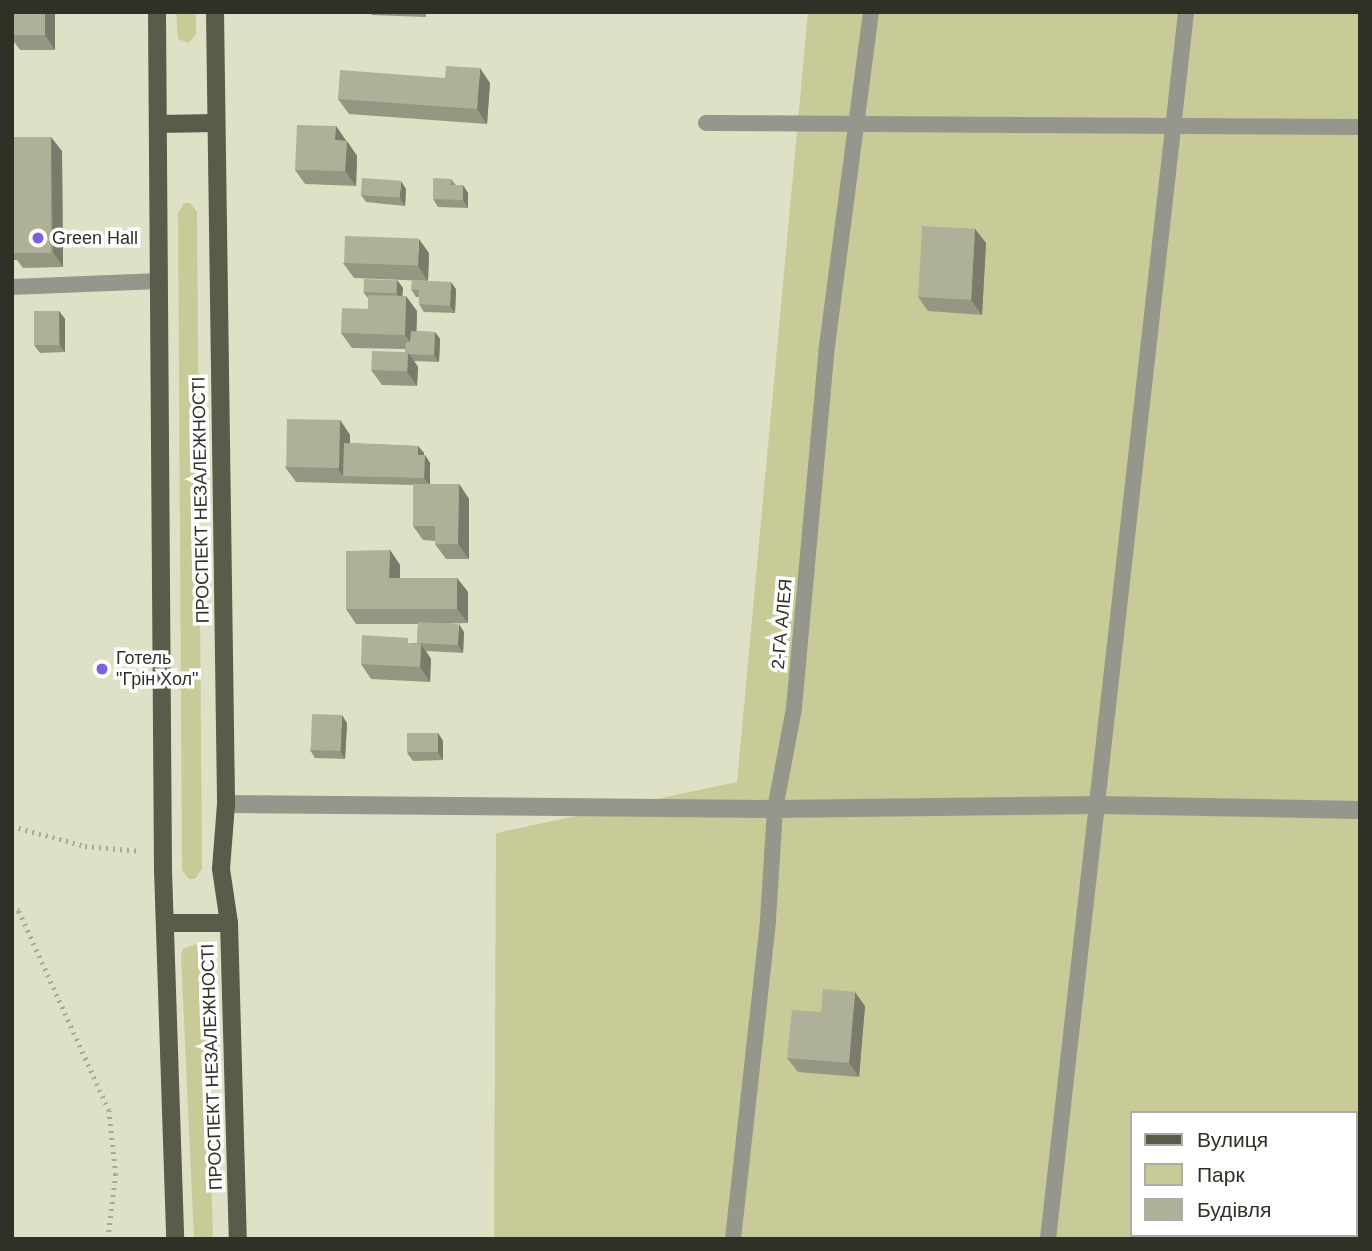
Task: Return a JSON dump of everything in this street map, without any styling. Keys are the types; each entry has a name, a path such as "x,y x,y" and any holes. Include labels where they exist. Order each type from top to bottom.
{"main road":[{"path":"157,12 163,851 175,1239"},
{"name":"ПРОСПЕКТ НЕЗАЛЕЖНОСТІ","path":"215,12 226,804 221,869 229,923 238,1239"},
{"path":"158,124 216,123"},
{"path":"167,923 229,923"}],"street":[{"path":"226,804 775,809 1097,805 1360,810"}],"lane":[{"name":"2-ГА АЛЕЯ","path":"733,1239 768,919 775,809 794,708 827,345 871,12"},
{"path":"1048,1239 1186,12"},
{"path":"706,124 857,127 1360,127"},
{"path":"12,287 159,281"}],"path":[{"path":"12,826 85,846 163,851"},
{"path":"12,905 19,911 109,1110 116,1174 108,1239"}],"green space":[{"path":"176,12 196,12 196,34 189,43 178,39"},
{"path":"808,12 1360,12 1360,1239 494,1239 496,833 737,782"},
{"path":"184,203 190,203 197,212 202,869 195,879 189,879 182,870 178,213"},
{"path":"196,944 205,956 213,1239 194,1239 181,956 183,949"}],"building":[{"path":"12,12 45,12 45,35 12,35"},
{"path":"446,66 480,68 477,109 338,99 340,70 445,78"},
{"path":"297,125 336,126 335,140 347,141 345,171 295,170"},
{"path":"12,137 51,137 51,253 12,253"},
{"path":"362,178 401,181 400,198 361,195"},
{"path":"433,178 451,179 451,185 463,185 463,200 433,199"},
{"path":"922,226 975,229 971,300 918,297"},
{"path":"345,236 419,239 418,266 344,263"},
{"path":"364,279 397,280 397,293 364,292"},
{"path":"412,280 451,282 450,306 419,304 419,290 411,289"},
{"path":"368,295 406,296 405,335 341,333 342,308 368,309"},
{"path":"34,311 59,311 59,345 34,345"},
{"path":"411,331 435,332 434,355 405,352"},
{"path":"372,351 408,352 407,371 371,370"},
{"path":"287,419 340,420 339,468 286,467"},
{"path":"344,443 418,446 418,455 425,455 424,478 343,476"},
{"path":"413,484 459,484 458,544 435,544 435,526 413,526"},
{"path":"390,550 389,578 457,578 457,609 346,609 346,551"},
{"path":"418,622 459,624 458,645 417,643"},
{"path":"362,635 408,638 408,643 421,644 420,667 361,664"},
{"path":"312,714 342,715 341,751 311,750"},
{"path":"407,733 438,733 438,752 407,752"},
{"path":"823,989 855,992 849,1063 787,1058 792,1010 821,1012"}],"place":[{"name":"Green Hall","path":"38,238"},
{"name":"Готель \"Грін Хол\"","path":"102,669"}]}
